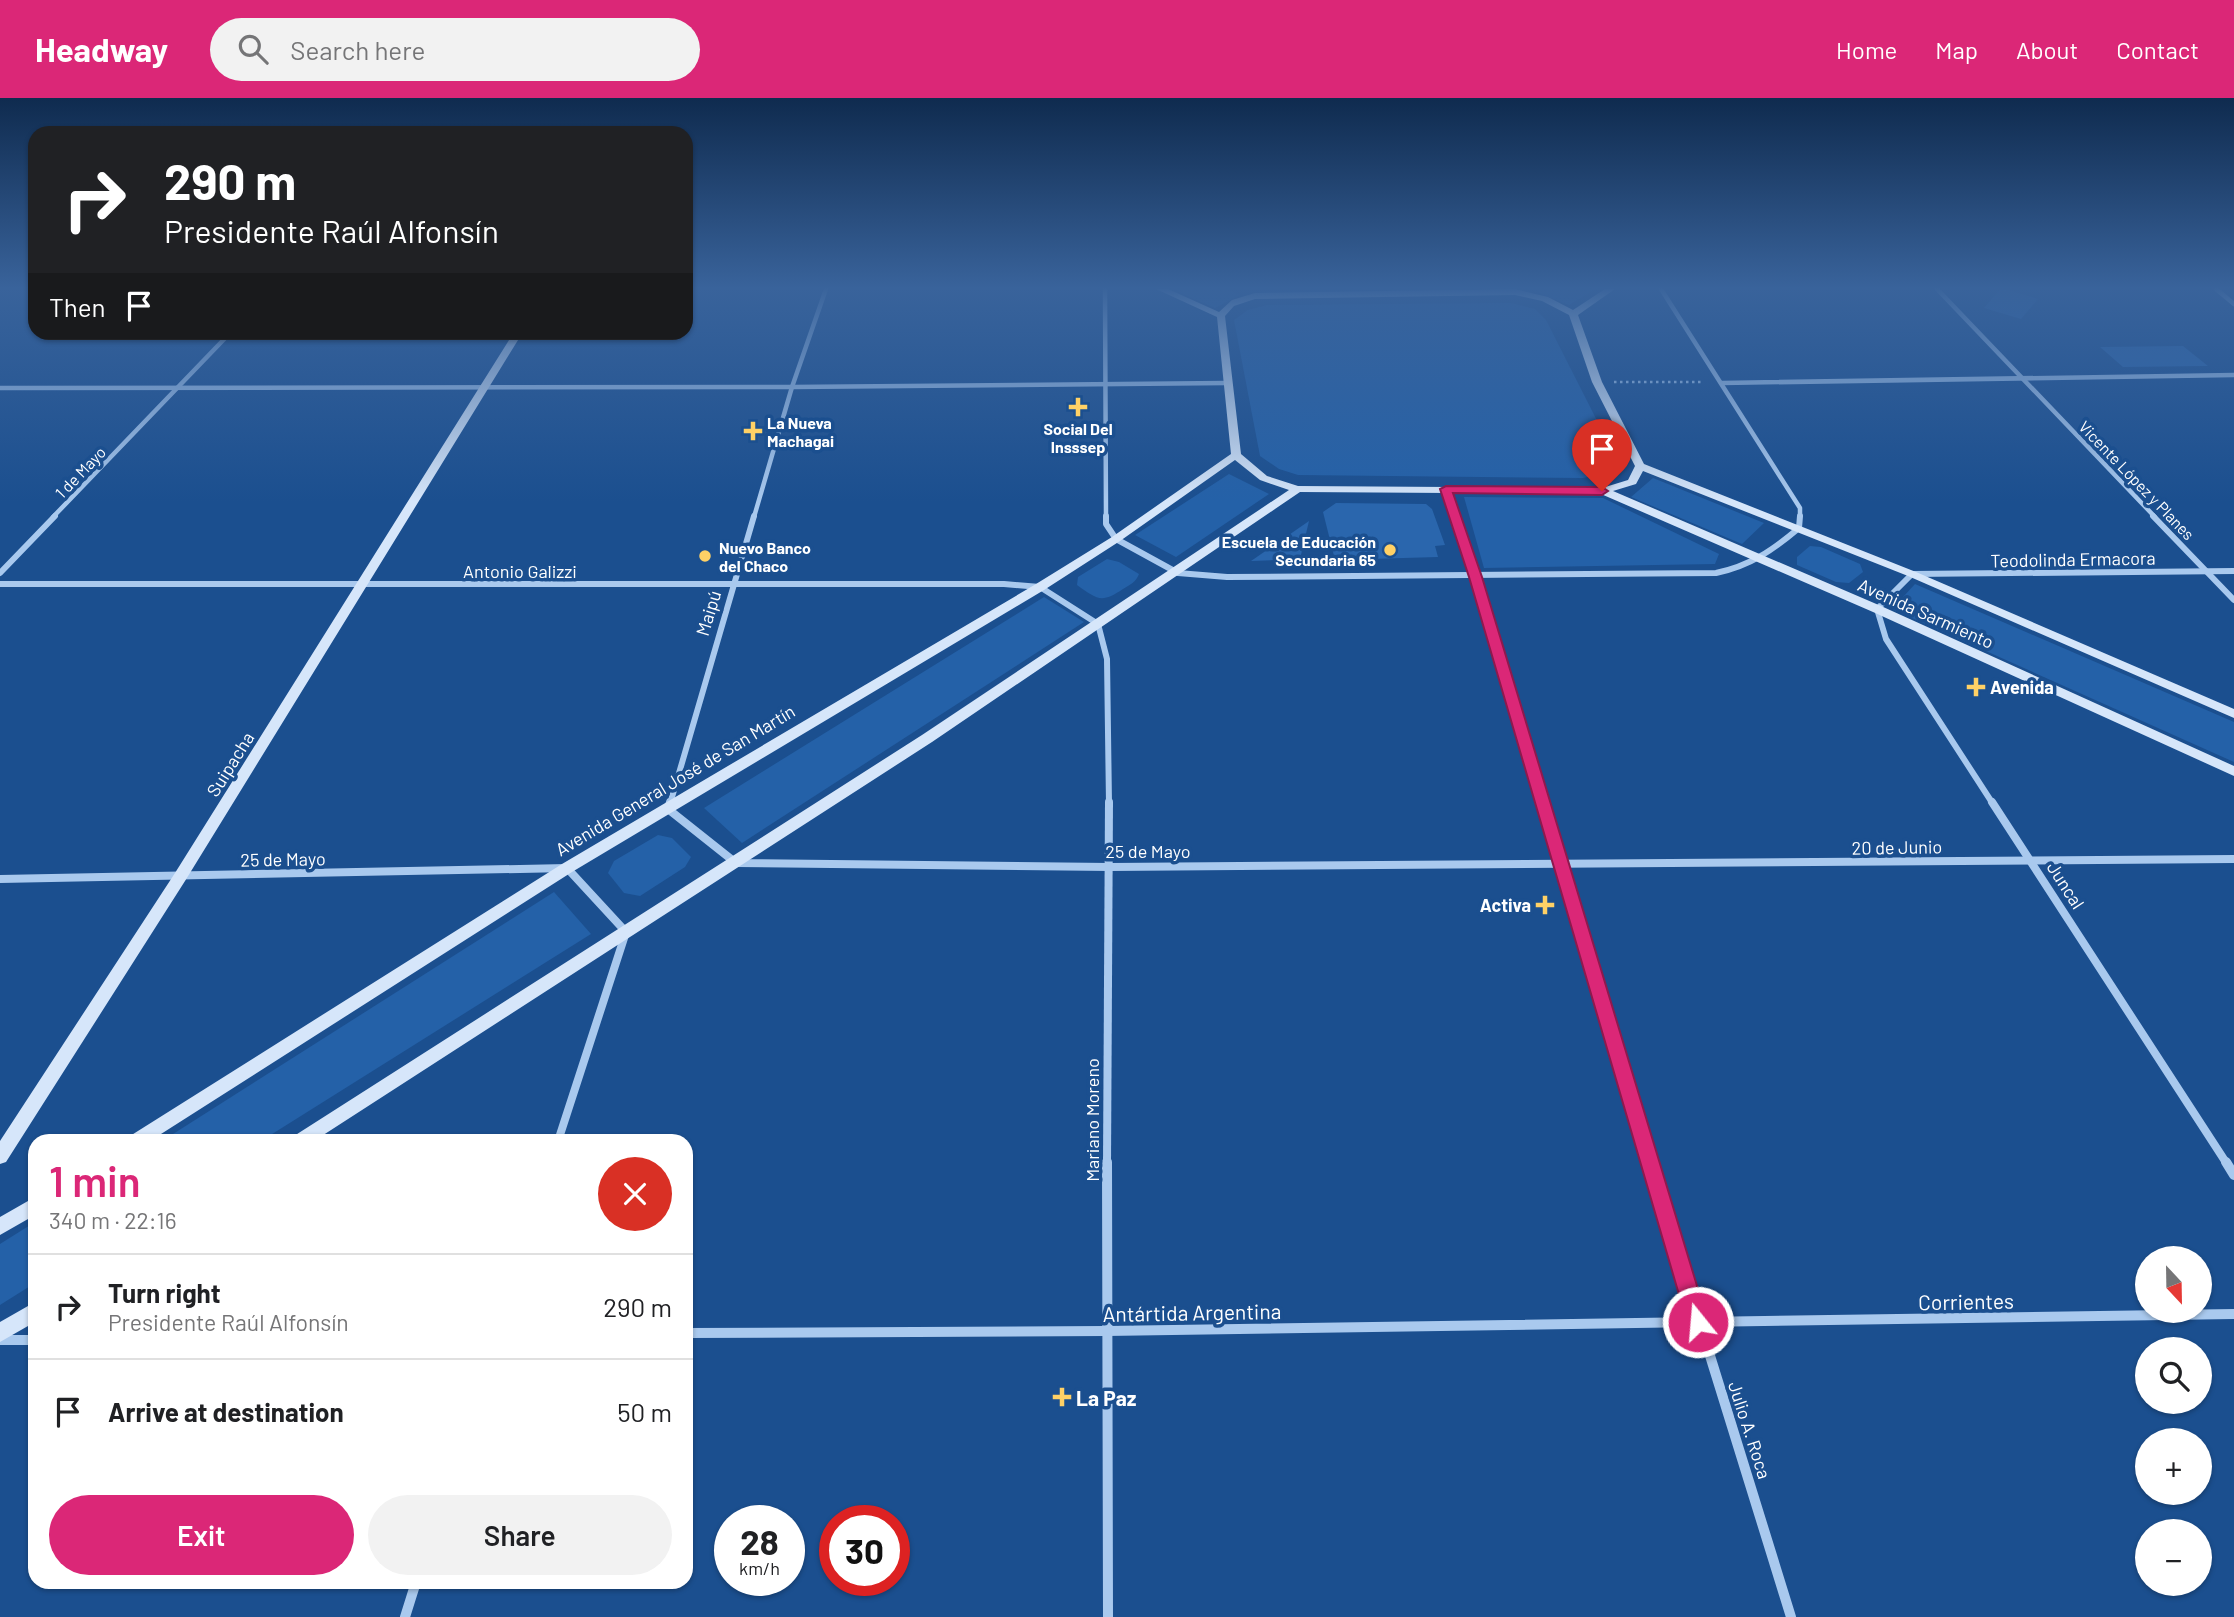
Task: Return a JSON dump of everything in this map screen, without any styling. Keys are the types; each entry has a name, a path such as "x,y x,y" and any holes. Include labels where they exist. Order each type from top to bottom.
{"street":[{"name":"1 de Mayo","path":"0,573 204,360"},
{"name":"Suipacha","path":"0,1156 180,877 502,360"},
{"name":"Maipú","path":"668,809 801,360"},
{"path":"1104,360 1106,524 1116,539 1178,573 1227,577 1716,573 1739,569 1761,560 1799,528 1800,508 1707,360"},
{"path":"1224,360 1236,455 1250,471 1273,484 1298,489 1602,491 1632,482 1640,466 1597,382 1589,360"},
{"name":"Vicente López y Planes","path":"2005,360 2234,600"},
{"path":"1722,383 2234,375"},
{"path":"0,388 792,387 1104,382 1226,383"},
{"name":"Avenida General José de San Martín","path":"147,1134 566,868 1040,587 1116,539 1236,455"},
{"name":"Avenida Sarmiento","path":"1640,466 1912,574 2234,714"},
{"path":"311,1134 736,863 1178,573 1298,489"},
{"name":"Julio A. Roca","path":"1446,489 1475,577 1698,1322 1791,1617"},
{"name":"Avenida Sarmiento","path":"1602,491 1877,609 2234,771"},
{"name":"Teodolinda Ermacora","path":"1912,574 2234,571"},
{"path":"1877,609 1912,574"},
{"name":"Antonio Galizzi","path":"0,584 1004,584 1040,587"},
{"path":"1040,587 1098,624"},
{"name":"Juncal","path":"1877,609 1886,639 2234,1175"},
{"name":"Mariano Moreno","path":"1098,624 1107,659 1110,867 1106,1331 1108,1617"},
{"path":"668,809 736,863"},
{"name":"20 de Junio","path":"1560,866 2234,859"},
{"name":"25 de Mayo","path":"736,863 1110,867 1560,866"},
{"path":"566,868 626,932"},
{"name":"25 de Mayo","path":"0,879 566,868"},
{"path":"560,1134 626,932"},
{"path":"0,1227 28,1209"},
{"name":"Corrientes","path":"1698,1322 2234,1314"},
{"path":"0,1333 28,1315"},
{"name":"Antártida Argentina","path":"693,1333 1106,1331 1698,1322"},
{"path":"0,1340 28,1340"},
{"path":"405,1617 414,1589"}],"path":[{"path":"1597,382 1722,383"}],"shaded area":[{"path":"1242,360 1566,360 1617,460 1608,473 1583,478 1298,475 1279,469 1260,456"},
{"path":"1229,474 1269,494 1176,557 1135,535"},
{"path":"1653,478 1764,523 1742,544 1631,497"},
{"path":"1464,497 1603,498 1719,554 1715,564 1484,568"},
{"path":"1810,546 1821,547 1860,564 1863,572 1849,583 1836,582 1797,565 1797,557"},
{"path":"1107,559 1119,562 1139,574 1116,594 1099,598 1077,585 1078,577"},
{"path":"1915,584 2234,722 2234,762 1892,609"},
{"path":"1044,597 1084,622 742,843 704,808"},
{"path":"658,835 672,838 691,857 685,867 640,896 624,893 608,873 614,861"},
{"path":"554,892 591,934 272,1134 173,1134"},
{"path":"28,1226 28,1287 0,1305 0,1244"}],"building":[{"path":"2115,360 2200,360 2208,366 2123,367"},
{"path":"1336,503 1426,504 1432,509 1445,545 1435,546 1438,557 1335,560 1323,512"},
{"path":"1309,521 1300,559 1251,561"}],"place":[{"name":"Social Del Insssep","path":"1078,407"},
{"name":"La Nueva Machagai","path":"753,431"},
{"name":"Escuela de Educación Secundaria 65","path":"1390,550"},
{"name":"Nuevo Banco del Chaco","path":"705,556"},
{"name":"Avenida","path":"1976,687"},
{"name":"Activa","path":"1545,905"},
{"name":"La Paz","path":"1062,1397"}],"route":[{"path":"1602,491 1446,489 1475,577 1698,1322"}]}
